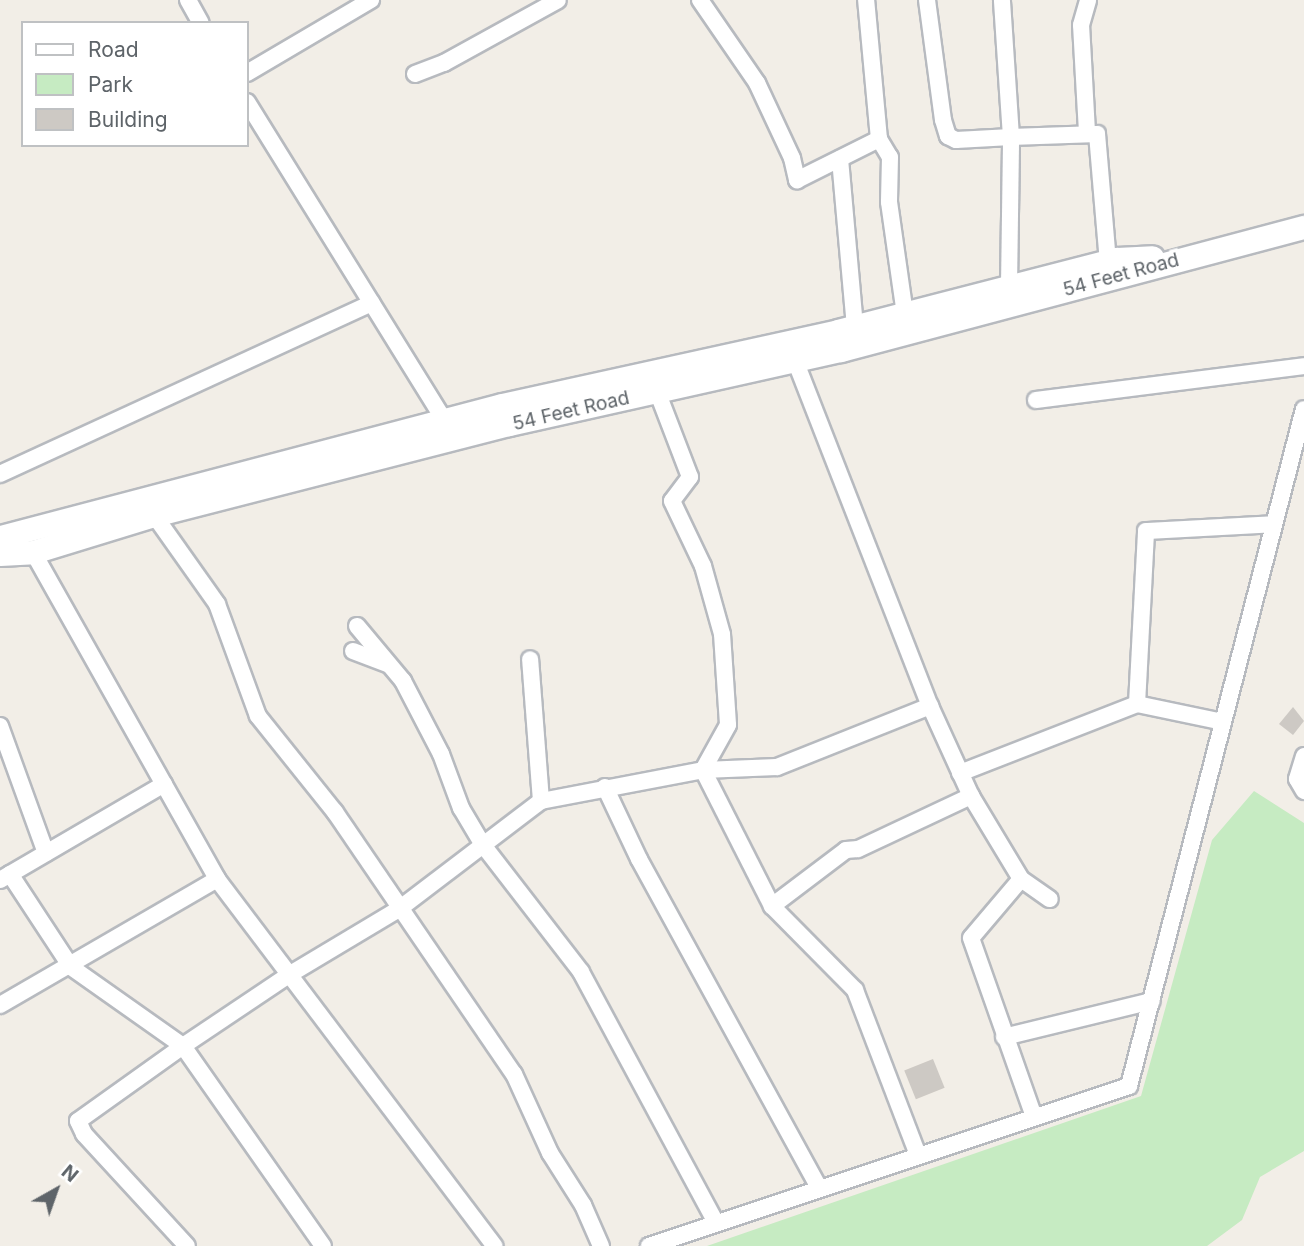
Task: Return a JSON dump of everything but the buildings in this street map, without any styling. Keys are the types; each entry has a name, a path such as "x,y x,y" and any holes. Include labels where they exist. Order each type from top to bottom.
{"street":[{"path":"188,0 200,21"},
{"path":"248,72 371,0"},
{"path":"415,74 558,0"},
{"path":"700,0 757,83 792,159 797,180 879,139"},
{"path":"866,0 879,139 890,157 889,202 905,314"},
{"path":"927,0 948,136 956,140 1087,132 1097,134 1100,142 1108,262"},
{"path":"1002,0 1011,137 1009,287"},
{"path":"1087,132 1081,25 1088,0"},
{"path":"248,104 372,303 445,430"},
{"path":"840,159 855,326"},
{"path":"1204,253 1304,227"},
{"name":"54 Feet Road","path":"0,537 445,430 1108,262 1204,253"},
{"name":"54 Feet Road","path":"0,554 33,552 445,430 657,391 795,360 1204,253"},
{"path":"0,474 372,303"},
{"path":"795,360 930,706 960,773 1021,879 1050,899"},
{"path":"1036,400 1304,366"},
{"path":"657,391 690,477 672,501 703,566 722,634 728,725 703,770"},
{"path":"649,1246 1129,1086 1304,410"},
{"path":"154,515 217,604 258,716 335,812 514,1074 550,1153 583,1205 601,1246"},
{"path":"1137,704 1146,531 1274,524"},
{"path":"33,552 218,879 286,976 495,1246"},
{"path":"357,626 403,681 441,754 461,808 483,845 581,972 716,1223"},
{"path":"353,651 389,665"},
{"path":"530,659 541,801"},
{"path":"960,773 1137,704 1223,722"},
{"path":"187,1246 84,1134 78,1121 286,976 399,909 541,801 703,770 777,767 930,706"},
{"path":"0,726 46,853"},
{"path":"1304,756 1297,779 1304,791"},
{"path":"703,770 772,906 855,990 918,1155"},
{"path":"164,785 5,877 71,967 183,1046 323,1246"},
{"path":"605,787 639,859 820,1188"},
{"path":"772,906 846,850 859,849 971,796"},
{"path":"0,1005 71,967 218,879"},
{"path":"1021,879 971,938 1034,1117"},
{"path":"1004,1037 1152,1000"}],"green space":[{"path":"1254,791 1304,823 1304,1151 1260,1177 1242,1220 1207,1246 707,1246 1141,1096 1212,840"}]}
